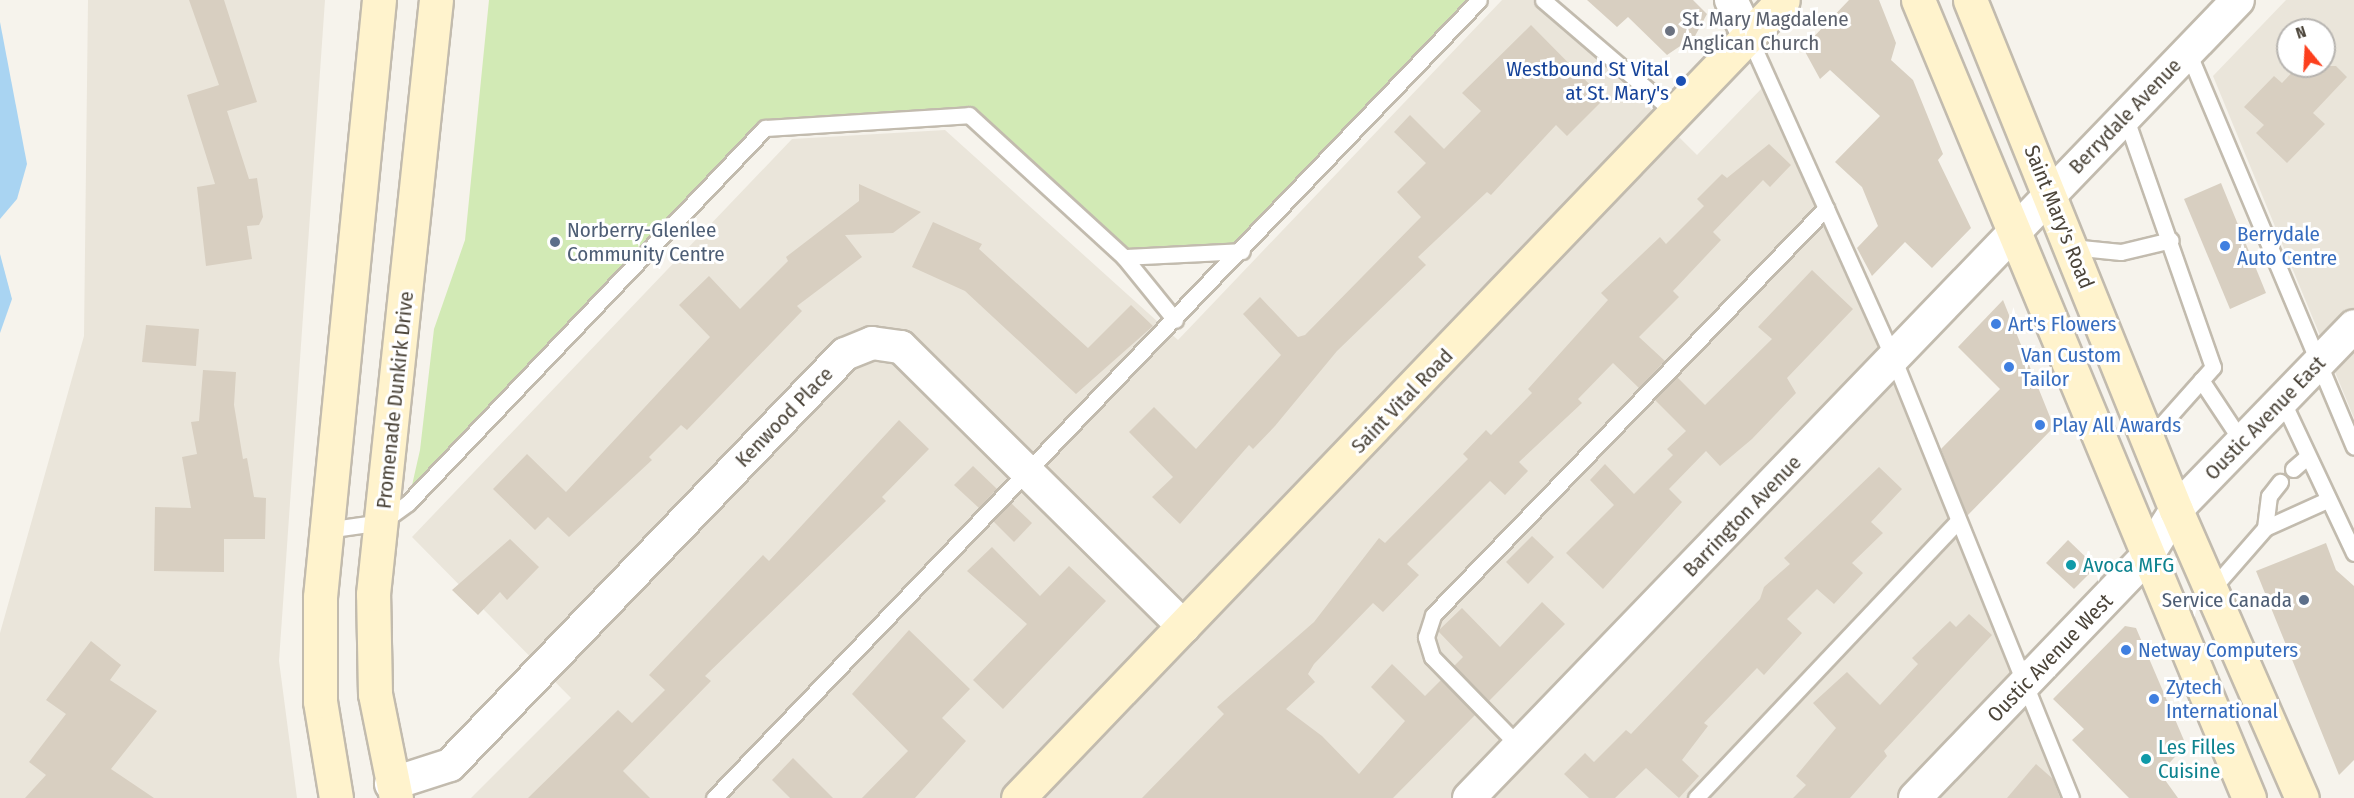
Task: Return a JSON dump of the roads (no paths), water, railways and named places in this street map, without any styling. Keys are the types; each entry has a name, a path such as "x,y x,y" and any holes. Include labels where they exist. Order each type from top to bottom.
{"main road":[{"path":"336,798 320,702 326,530 379,0"},
{"name":"Promenade Dunkirk Drive","path":"393,791 375,694 373,594 436,0"},
{"name":"Saint Vital Road","path":"1018,798 1677,115 1783,0"},
{"path":"1918,0 2248,798"},
{"name":"Saint Mary's Road","path":"1970,0 2050,193 2176,510 2302,798"}],"street":[{"path":"1731,0 1749,37"},
{"name":"Berrydale Avenue","path":"2012,232 2238,0"},
{"name":"Barrington Avenue","path":"1469,798 1894,360 2012,232"},
{"name":"Oustic Avenue East","path":"2176,510 2354,327"},
{"name":"Kenwood Place","path":"393,791 450,765 844,354 872,343 901,347 1030,471 1184,627"},
{"name":"Oustic Avenue West","path":"1915,798 2147,556 2176,510"}],"lane":[{"path":"714,798 1242,251 1479,0"},
{"path":"1543,0 1677,115"},
{"path":"1749,37 1894,360 1957,522 2071,798"},
{"path":"2188,52 2354,447"},
{"path":"326,530 382,522 408,503 765,128 969,115 1124,257 1175,320"},
{"path":"2126,116 2171,240 2213,367 2148,440"},
{"path":"1519,746 1432,657 1426,637 1432,615 1826,208"},
{"path":"2071,247 2121,252 2171,240"},
{"path":"1124,257 1242,251"},
{"path":"2201,380 2242,442"},
{"path":"2282,400 2325,501 2354,553"},
{"path":"2294,469 2307,457"},
{"path":"2265,528 2269,496 2280,482"},
{"path":"2211,590 2265,528 2325,501"},
{"path":"1696,798 1957,522"}],"water":[{"path":"0,22 27,164 17,199 0,219"},
{"path":"0,254 12,299 0,333"}],"place":[{"name":"St. Mary Magdalene Anglican Church","path":"1670,31"},
{"name":"Westbound St Vital at St. Mary's","path":"1681,81"},
{"name":"Norberry-Glenlee Community Centre","path":"555,242"},
{"name":"Berrydale Auto Centre","path":"2225,246"},
{"name":"Art's Flowers","path":"1996,324"},
{"name":"Van Custom Tailor","path":"2009,367"},
{"name":"Play All Awards","path":"2040,425"},
{"name":"Avoca MFG","path":"2071,565"},
{"name":"Service Canada","path":"2304,600"},
{"name":"Netway Computers","path":"2126,650"},
{"name":"Zytech International","path":"2154,699"},
{"name":"Les Filles Cuisine","path":"2146,759"}]}
